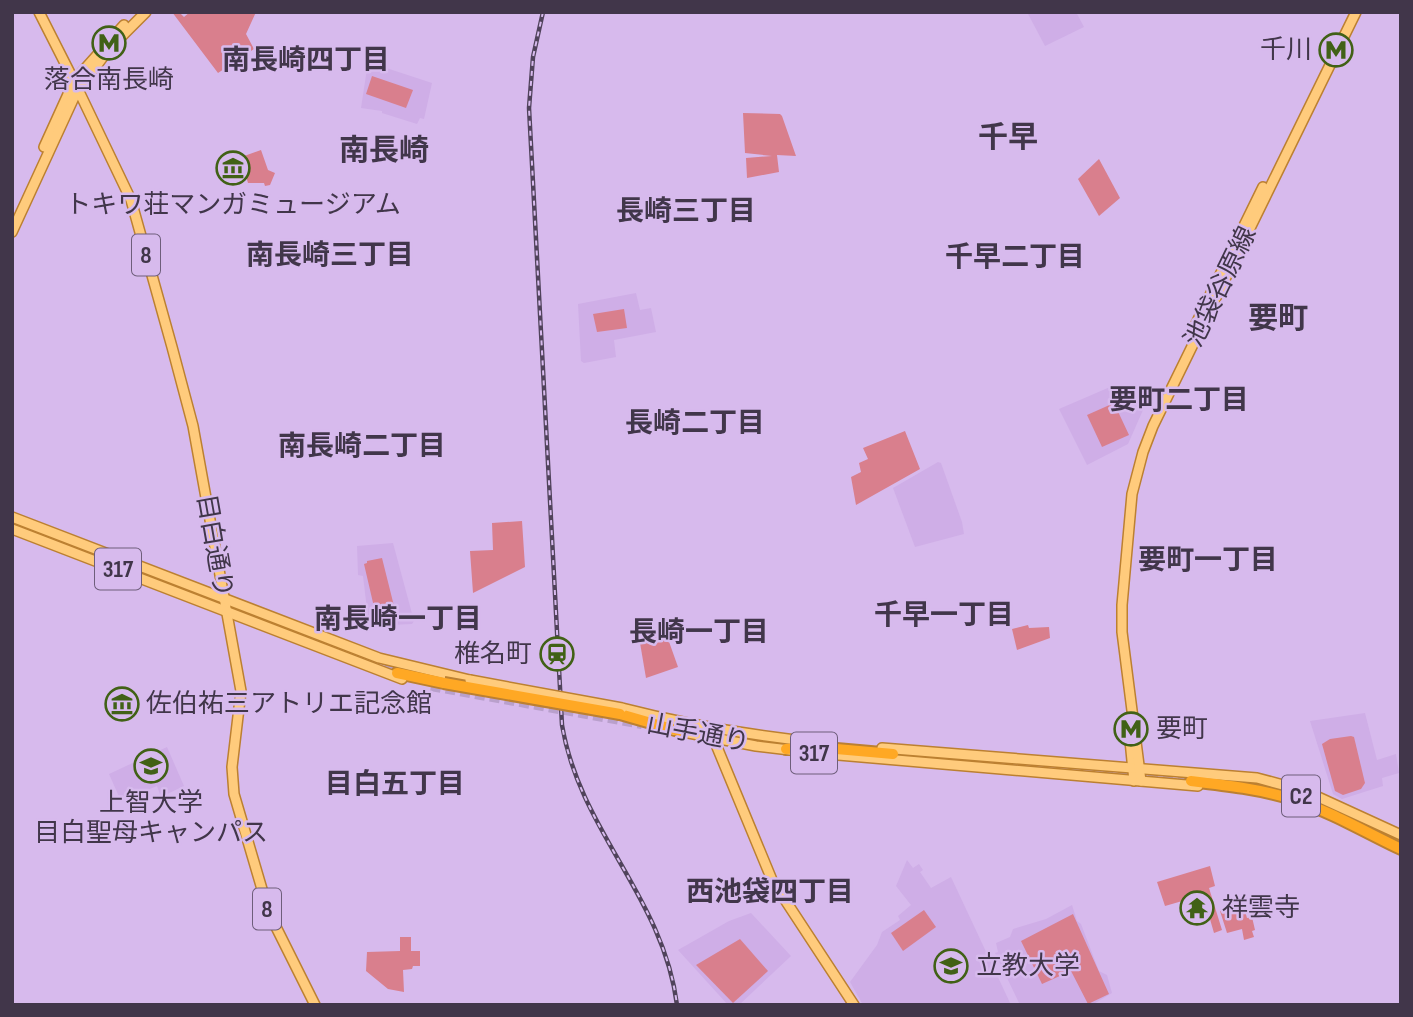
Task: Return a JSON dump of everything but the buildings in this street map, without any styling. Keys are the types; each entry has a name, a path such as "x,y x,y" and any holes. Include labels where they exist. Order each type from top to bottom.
{"highway":[{"path":"398,671 446,684 621,714 679,731"},
{"path":"446,684 542,692"},
{"path":"786,749 814,747 893,754"},
{"name":"C2","path":"1401,842 1295,794 1261,785 1192,778 1293,799 1334,816 1401,850"}],"main road":[{"name":"目白通り","path":"39,12 131,200 190,412 242,696 232,767 234,794 269,914 315,1005"},
{"path":"12,220 76,85 108,41 138,12"},
{"path":"12,232 76,85 146,12"},
{"name":"池袋谷原線","path":"1137,767 1117,608 1124,513 1134,461 1152,415 1349,12"},
{"name":"池袋谷原線","path":"1138,781 1122,632 1130,508 1137,471 1153,426 1356,12"},
{"path":"63,118 75,104 88,110"},
{"name":"山手通り","path":"12,517 379,658 470,680 542,692 621,714 780,739 1138,781 1256,792 1321,813 1401,850"},
{"name":"317","path":"12,528 386,674 446,684"},
{"path":"111,567 115,556"},
{"path":"709,728 772,880 854,1005"},
{"name":"山手通り","path":"679,731 786,749 1137,767 1242,776 1286,785 1401,835"}],"shaded area":[{"path":"172,12 179,12 184,17 190,12 256,12 246,34 254,49 218,73"},
{"path":"1027,12 1076,12 1084,27 1045,46"},
{"path":"368,62 432,83 424,119 420,118 417,124 382,111 361,108"},
{"path":"372,76 413,90 406,108 366,94"},
{"path":"743,113 782,116 796,156 777,155 779,172 747,178 746,158 772,156 745,153"},
{"path":"261,150 268,170 275,173 270,185 248,183 246,176 228,182 222,164"},
{"path":"1099,159 1120,198 1099,216 1078,179"},
{"path":"636,293 640,310 651,308 656,332 614,340 616,357 584,363 581,361 578,304"},
{"path":"624,309 627,328 597,332 593,314"},
{"path":"1117,384 1130,384 1143,410 1128,444 1087,465 1059,409"},
{"path":"1114,403 1129,435 1102,447 1087,415"},
{"path":"905,431 920,469 856,505 851,477 861,472 859,463 868,459 863,448"},
{"path":"938,462 941,463 964,534 915,547 893,488"},
{"path":"522,521 525,567 473,593 470,551 493,550 492,523"},
{"path":"393,543 414,621 412,624 369,626 363,576 358,575 357,546"},
{"path":"382,558 394,606 374,607 364,564"},
{"path":"1028,625 1029,628 1049,627 1050,638 1017,650 1012,629"},
{"path":"667,636 678,667 646,678 639,637"},
{"path":"1365,713 1377,760 1396,754 1399,773 1382,778 1383,786 1342,799 1333,794 1310,721"},
{"path":"1354,737 1365,783 1361,789 1343,795 1335,791 1322,744 1330,739"},
{"name":"上智大学 目白聖母キャンパス","path":"167,747 184,786 161,797 157,786 121,801 109,774"},
{"path":"907,860 913,868 919,864 923,870 920,872 931,888 951,877 1011,1005 863,1005 850,982 877,945 882,932 900,920 898,916 911,905 896,886"},
{"path":"1210,866 1215,886 1209,888 1222,930 1214,933 1203,895 1165,906 1157,882"},
{"path":"1243,904 1247,918 1252,917 1255,930 1252,931 1254,937 1244,940 1242,929 1227,933 1220,911"},
{"name":"立教大学","path":"1072,905 1099,971 1107,975 1112,993 1092,1005 1020,1005 995,953 998,952 996,943 1010,937 1013,929 1046,919"},
{"path":"924,910 936,927 903,951 891,933"},
{"path":"751,913 791,956 739,1005 728,1005 678,950 729,921"},
{"path":"1073,914 1109,994 1088,1004 1071,971 1042,984 1021,941"},
{"path":"400,937 411,937 411,951 420,951 420,966 403,970 404,992 388,989 366,971 367,952 400,951"},
{"path":"740,939 768,971 733,1003 696,965"}],"tunnel":[{"path":"371,659 398,669"},
{"path":"431,686 642,724"},
{"path":"893,754 968,763"},
{"path":"1103,774 1191,781"}],"railway":[{"path":"543,12 533,57 529,108 562,725 572,763 586,799 656,930 669,966 677,1005"}],"place":[{"name":"落合南長崎","path":"109,43"},
{"name":"千川","path":"1336,50"},
{"name":"トキワ荘マンガミュージアム","path":"233,168"},
{"name":"椎名町","path":"557,654"},
{"name":"佐伯祐三アトリエ記念館","path":"122,704"},
{"name":"要町","path":"1131,729"},
{"name":"上智大学 目白聖母キャンパス","path":"151,766"},
{"name":"祥雲寺","path":"1197,908"},
{"name":"立教大学","path":"951,966"}],"district":[{"name":"南長崎四丁目","path":"306,60"},
{"name":"千早","path":"1008,138"},
{"name":"南長崎","path":"384,151"},
{"name":"長崎三丁目","path":"686,211"},
{"name":"南長崎三丁目","path":"330,255"},
{"name":"千早二丁目","path":"1015,257"},
{"name":"要町","path":"1278,319"},
{"name":"要町二丁目","path":"1179,400"},
{"name":"長崎二丁目","path":"695,423"},
{"name":"南長崎二丁目","path":"362,446"},
{"name":"要町一丁目","path":"1208,560"},
{"name":"千早一丁目","path":"944,615"},
{"name":"南長崎一丁目","path":"398,619"},
{"name":"長崎一丁目","path":"699,632"},
{"name":"目白五丁目","path":"395,784"},
{"name":"西池袋四丁目","path":"770,892"}]}
